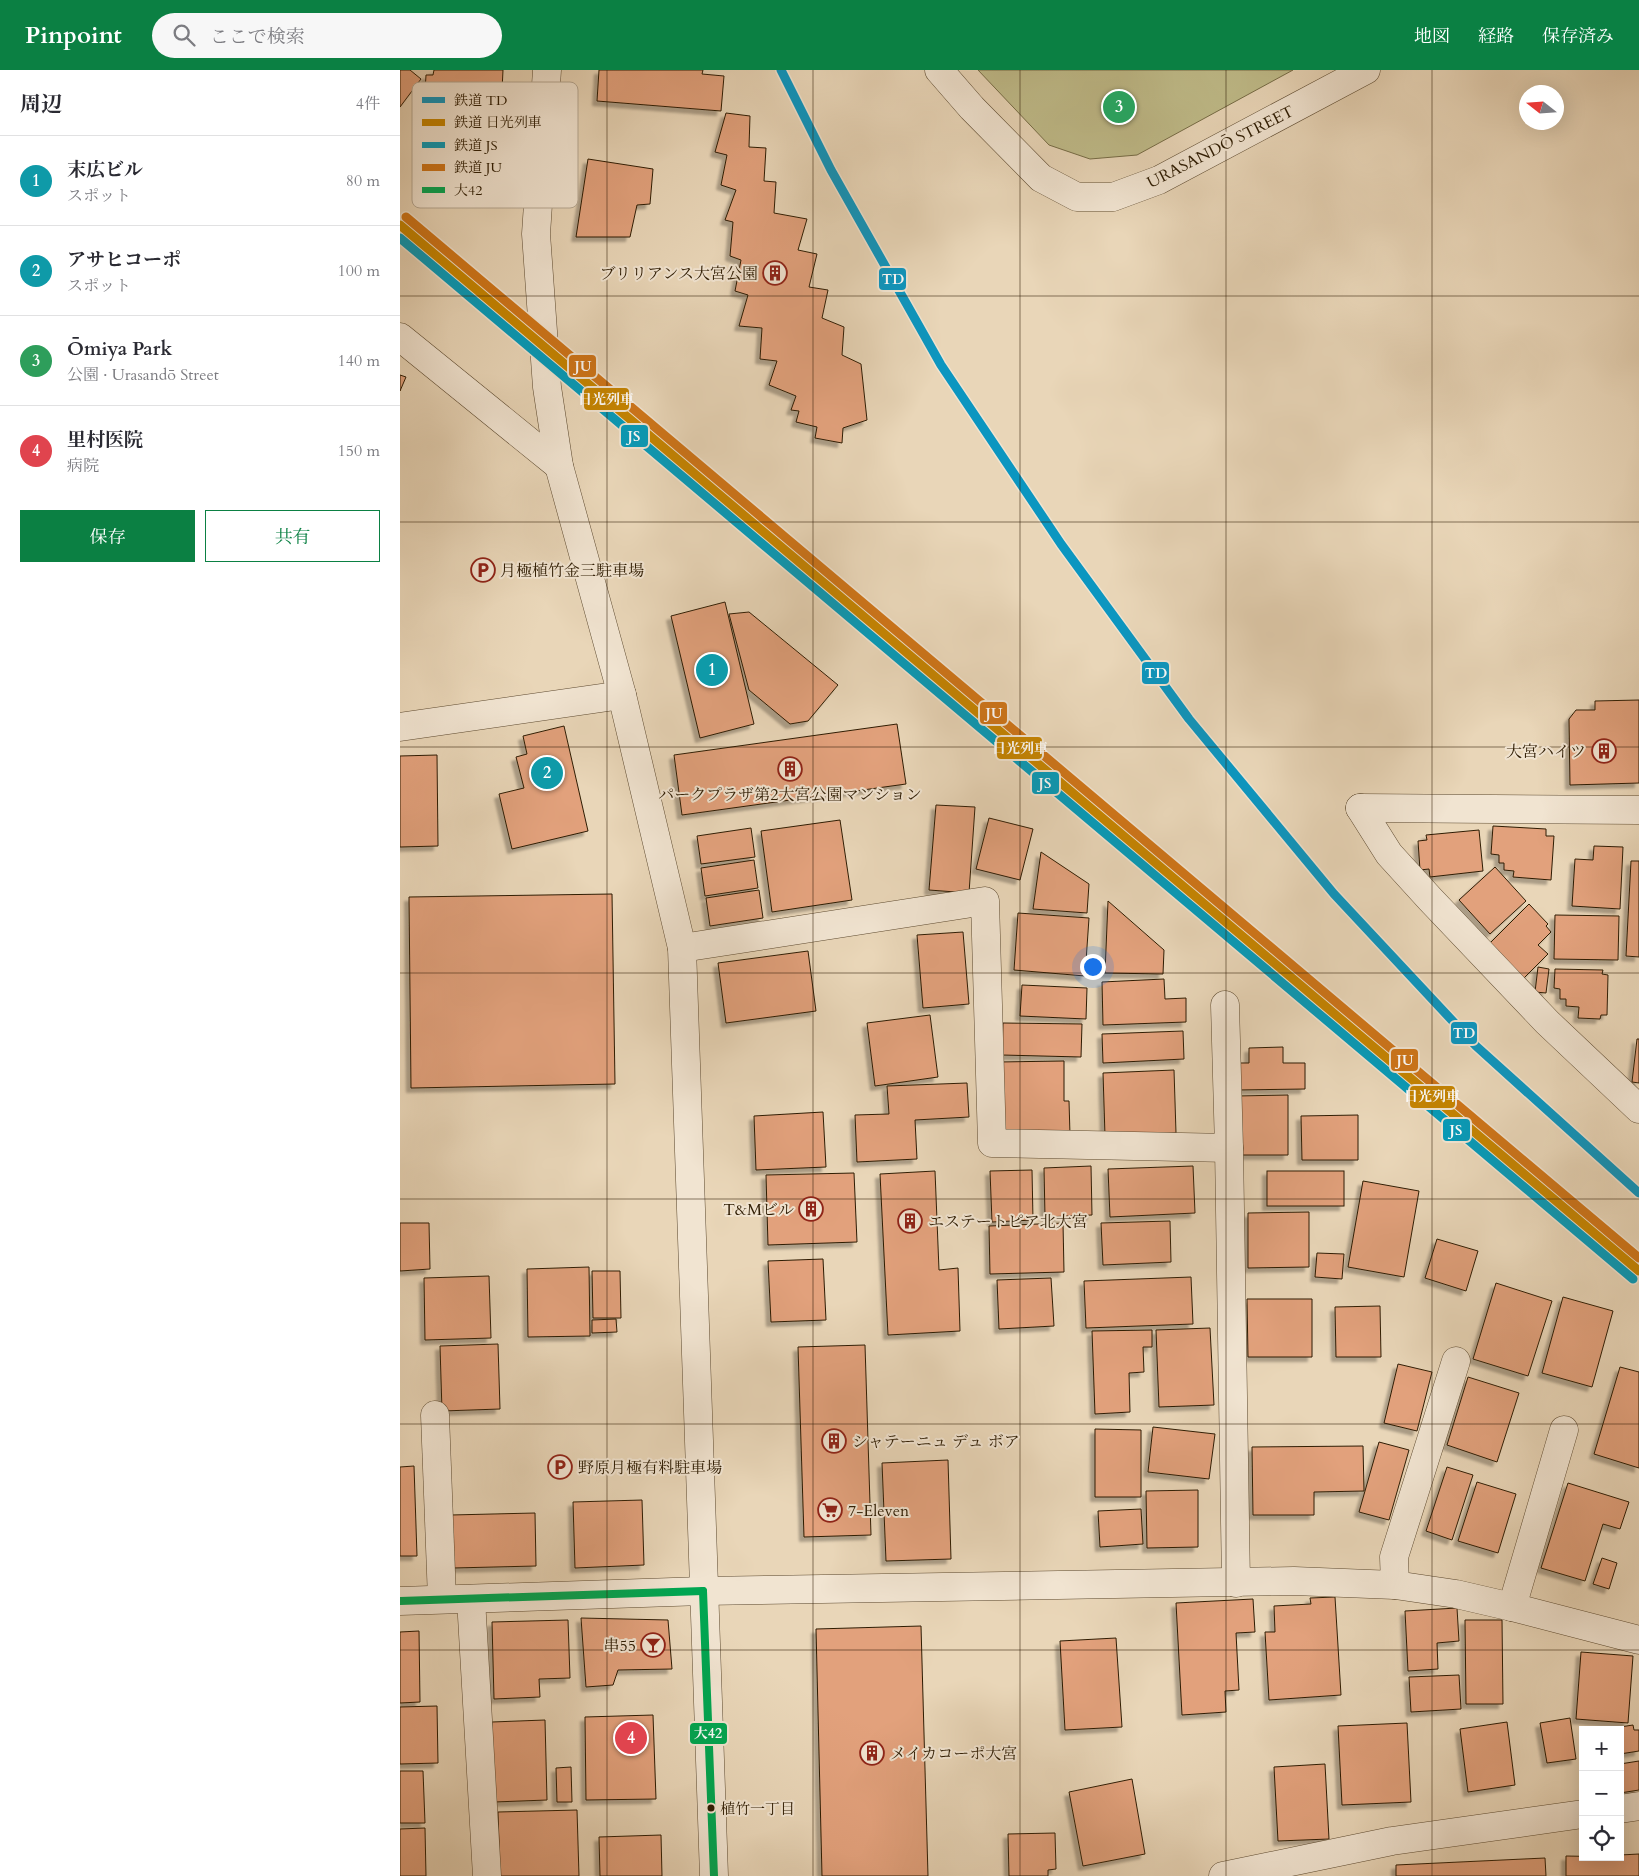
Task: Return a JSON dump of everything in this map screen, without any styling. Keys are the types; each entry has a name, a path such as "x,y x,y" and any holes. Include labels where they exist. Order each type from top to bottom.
{"street":[{"name":"URASANDŌ STREET","path":"939,70 972,108 1041,178 1077,197 1113,197 1159,180 1366,70"},
{"path":"538,208 536,234 547,387 559,466 622,695 682,948 714,1876"},
{"path":"400,337 559,466"},
{"path":"400,727 622,695"},
{"path":"1639,810 1360,808 1389,854 1430,899 1547,1022 1639,1108"},
{"path":"682,948 985,901 992,1144 1229,1148"},
{"path":"1225,1005 1236,1583"},
{"path":"1395,1584 1394,1557 1456,1361"},
{"path":"435,1415 442,1600"},
{"path":"1512,1607 1564,1430"},
{"path":"400,1601 703,1591 1294,1581 1395,1584 1456,1594 1639,1640"},
{"path":"471,1599 487,1876"},
{"path":"1624,1808 1639,1806"},
{"path":"1223,1876 1392,1841 1579,1815"}],"shaded area":[{"path":"978,70 1293,70 1137,155 1090,159 1049,145"}],"building":[{"path":"400,70 410,70 421,79 419,82 412,82 412,91 400,107"},
{"path":"434,70 503,70 502,82 426,82 426,75 433,75"},
{"path":"599,70 703,70 702,74 724,76 721,111 597,101"},
{"name":"ブリリアンス大宮公園","path":"726,113 750,116 749,147 766,148 764,181 776,182 774,213 807,219 798,250 817,254 809,287 828,290 822,318 844,327 842,355 861,364 867,420 843,428 842,443 815,438 817,427 796,422 799,411 791,410 796,396 769,385 777,361 760,359 762,328 739,326 748,295 735,291 741,260 730,256 733,222 725,220 736,190 721,185 727,155 715,152"},
{"path":"588,159 653,169 650,204 637,205 630,237 576,237"},
{"path":"400,375 406,377 400,391"},
{"path":"725,602 754,724 700,738 671,616"},
{"path":"749,612 838,685 808,721 790,724 749,690 729,614"},
{"name":"大宮ハイツ","path":"1639,700 1639,783 1570,785 1569,719 1576,710 1595,710 1595,701"},
{"name":"パークプラザ第2大宮公園マンション","path":"897,724 906,784 682,815 674,755"},
{"path":"564,726 588,831 512,849 499,794 524,788 516,757 527,754 523,736"},
{"path":"437,755 438,846 400,847 400,756"},
{"path":"936,805 975,807 969,893 929,890"},
{"path":"989,818 1033,829 1020,880 976,869"},
{"path":"840,820 852,900 772,912 761,831"},
{"path":"1493,826 1546,829 1546,836 1554,836 1551,880 1513,877 1514,871 1504,870 1504,863 1499,863 1499,855 1491,854"},
{"path":"751,828 755,857 701,864 697,836"},
{"path":"1479,830 1483,871 1430,877 1429,869 1420,870 1418,841 1427,840 1426,835"},
{"path":"1594,846 1623,847 1620,909 1572,906 1575,859 1593,860"},
{"path":"1041,852 1089,884 1087,913 1033,909"},
{"path":"754,860 758,888 705,896 701,868"},
{"path":"1631,861 1639,861 1639,957 1626,956"},
{"path":"1495,867 1526,901 1490,934 1459,900"},
{"path":"759,890 763,918 710,926 706,898"},
{"path":"612,894 615,1084 411,1088 409,897"},
{"path":"1108,901 1164,950 1163,974 1105,973"},
{"path":"1529,904 1548,924 1546,926 1551,932 1538,945 1548,954 1523,979 1489,944"},
{"path":"1018,913 1089,918 1085,976 1014,970"},
{"path":"1555,915 1619,916 1618,960 1554,959"},
{"path":"963,932 969,1004 923,1008 917,935"},
{"path":"808,951 816,1011 726,1023 718,963"},
{"path":"1538,967 1549,969 1546,993 1535,992"},
{"path":"1555,969 1603,970 1602,974 1608,975 1607,1015 1601,1015 1600,1019 1578,1018 1579,1007 1566,1006 1566,999 1560,999 1560,989 1554,988"},
{"path":"1164,979 1165,999 1186,998 1186,1022 1103,1025 1102,982"},
{"path":"1022,985 1087,988 1086,1019 1020,1016"},
{"path":"930,1015 938,1077 875,1086 867,1023"},
{"path":"1003,1023 1082,1024 1081,1057 1002,1055"},
{"path":"1183,1031 1184,1059 1103,1063 1102,1034"},
{"path":"1637,1039 1639,1039 1639,1083 1632,1082"},
{"path":"1283,1047 1283,1063 1305,1063 1305,1089 1237,1090 1236,1063 1249,1063 1249,1048"},
{"path":"1064,1061 1064,1101 1069,1101 1070,1135 999,1136 998,1062"},
{"path":"1174,1070 1176,1133 1105,1136 1103,1073"},
{"path":"967,1083 969,1117 915,1120 917,1159 857,1162 855,1115 889,1114 887,1086"},
{"path":"1288,1095 1288,1155 1237,1155 1237,1096"},
{"path":"823,1112 826,1167 756,1170 754,1116"},
{"path":"1358,1115 1358,1160 1302,1160 1301,1116"},
{"path":"1091,1166 1092,1215 1045,1217 1044,1168"},
{"path":"1193,1166 1195,1213 1110,1217 1108,1169"},
{"path":"1032,1170 1033,1220 992,1222 990,1171"},
{"name":"エステートピア北大宮","path":"935,1171 939,1270 958,1268 960,1331 888,1335 880,1174"},
{"path":"1267,1171 1344,1171 1344,1206 1267,1206"},
{"name":"T&Mビル","path":"854,1173 857,1242 768,1245 766,1175"},
{"path":"1363,1181 1419,1191 1404,1277 1348,1267"},
{"path":"1309,1212 1309,1267 1248,1268 1248,1213"},
{"path":"1170,1221 1171,1262 1103,1265 1101,1223"},
{"path":"400,1223 429,1223 430,1269 400,1271"},
{"path":"1063,1223 1064,1272 990,1274 989,1226"},
{"path":"1437,1239 1478,1251 1466,1291 1425,1278"},
{"path":"1317,1253 1344,1254 1342,1279 1315,1277"},
{"path":"823,1259 826,1320 771,1322 768,1261"},
{"path":"589,1267 590,1336 528,1337 527,1269"},
{"path":"592,1271 620,1271 621,1318 593,1318"},
{"path":"489,1276 491,1338 425,1340 424,1278"},
{"path":"1191,1277 1193,1324 1086,1328 1084,1281"},
{"path":"1051,1278 1054,1326 999,1329 997,1280"},
{"path":"1496,1283 1552,1301 1528,1376 1473,1359"},
{"path":"1563,1297 1613,1311 1592,1387 1542,1373"},
{"path":"1247,1299 1312,1299 1312,1357 1248,1357"},
{"path":"1380,1306 1381,1357 1336,1357 1335,1307"},
{"path":"616,1319 617,1332 592,1333 592,1320"},
{"path":"1210,1328 1214,1405 1159,1407 1156,1330"},
{"path":"1152,1330 1152,1347 1143,1347 1144,1372 1129,1373 1130,1412 1095,1414 1092,1331"},
{"path":"498,1344 500,1409 442,1411 440,1346"},
{"name":"シャテーニュ デュ ボア","path":"865,1345 871,1535 804,1537 798,1347"},
{"path":"1398,1364 1432,1372 1417,1431 1384,1423"},
{"path":"1620,1367 1639,1372 1639,1468 1594,1454"},
{"path":"1468,1377 1519,1393 1497,1462 1447,1445"},
{"path":"1153,1427 1215,1434 1209,1479 1148,1472"},
{"path":"1095,1429 1141,1430 1141,1497 1095,1497"},
{"path":"1379,1442 1409,1450 1389,1520 1359,1512"},
{"path":"1363,1446 1364,1491 1314,1492 1314,1515 1253,1515 1252,1447"},
{"path":"948,1460 951,1559 886,1561 882,1463"},
{"path":"414,1466 417,1556 400,1556 400,1467"},
{"path":"1447,1467 1473,1475 1452,1540 1426,1531"},
{"path":"1477,1482 1516,1494 1498,1553 1458,1541"},
{"path":"1568,1483 1629,1502 1620,1529 1603,1524 1585,1581 1541,1568"},
{"path":"1198,1490 1198,1547 1147,1548 1146,1491"},
{"path":"642,1500 644,1565 575,1568 573,1502"},
{"path":"1141,1509 1143,1544 1100,1547 1098,1511"},
{"path":"535,1513 536,1566 453,1568 451,1515"},
{"path":"1602,1558 1617,1563 1609,1589 1593,1584"},
{"path":"1335,1597 1341,1695 1269,1700 1265,1632 1275,1632 1274,1606 1311,1604 1310,1598"},
{"path":"1253,1599 1255,1632 1236,1633 1239,1690 1225,1691 1226,1712 1182,1715 1176,1603"},
{"path":"1457,1608 1459,1641 1437,1643 1438,1669 1408,1671 1405,1611"},
{"path":"581,1618 668,1620 672,1669 618,1670 613,1685 586,1687"},
{"path":"568,1620 570,1678 539,1679 540,1697 494,1699 492,1622"},
{"path":"1465,1620 1502,1620 1503,1704 1466,1704"},
{"name":"メイカコーポ大宮","path":"921,1626 928,1876 822,1876 816,1629"},
{"path":"419,1631 420,1702 400,1703 400,1632"},
{"path":"1116,1638 1122,1727 1065,1730 1060,1641"},
{"path":"1581,1652 1633,1656 1628,1723 1576,1719"},
{"path":"1459,1675 1461,1709 1411,1712 1409,1677"},
{"path":"437,1706 438,1763 400,1764 400,1707"},
{"path":"653,1715 656,1799 586,1800 585,1717"},
{"path":"1570,1718 1576,1759 1547,1763 1540,1723"},
{"path":"545,1720 547,1800 494,1802 492,1722"},
{"path":"1507,1722 1515,1785 1468,1792 1460,1729"},
{"path":"1407,1723 1411,1802 1342,1805 1338,1726"},
{"path":"1633,1725 1634,1730 1639,1730 1639,1751 1624,1753 1624,1726"},
{"path":"1639,1761 1639,1790 1624,1792 1624,1763"},
{"path":"1325,1764 1329,1839 1278,1841 1274,1767"},
{"path":"571,1767 572,1802 557,1802 556,1768"},
{"path":"400,1771 423,1771 425,1823 400,1823"},
{"path":"1132,1779 1145,1854 1083,1866 1069,1792"},
{"path":"577,1810 579,1876 500,1876 498,1812"},
{"path":"425,1828 426,1876 400,1876 400,1829"},
{"path":"1055,1833 1056,1869 1048,1870 1048,1876 1009,1876 1008,1834"},
{"path":"661,1835 662,1876 600,1876 599,1837"},
{"path":"1639,1854 1639,1876 1566,1876 1566,1856 1579,1856 1579,1861 1624,1861 1624,1855"},
{"path":"1545,1858 1546,1876 1396,1876 1396,1865"}],"rail line":[{"name":"TD","path":"781,70 831,170 941,365 1061,544 1189,719 1334,894 1476,1046 1639,1193"},
{"name":"JU","path":"406,217 1639,1258"},
{"name":"日光列車","path":"400,225 1639,1271"},
{"name":"JS","path":"400,238 1633,1279"}],"transit line":[{"name":"大42","path":"703,1591 714,1876"},
{"name":"大42","path":"400,1601 703,1591"}],"place":[{"name":"Ōmiya Park","path":"1119,107"},
{"name":"ブリリアンス大宮公園","path":"775,273"},
{"name":"月極植竹金三駐車場","path":"483,570"},
{"name":"末広ビル","path":"712,670"},
{"name":"大宮ハイツ","path":"1604,751"},
{"name":"パークプラザ第2大宮公園マンション","path":"790,769"},
{"name":"アサヒコーポ","path":"547,773"},
{"name":"T&Mビル","path":"811,1209"},
{"name":"エステートピア北大宮","path":"910,1221"},
{"name":"シャテーニュ デュ ボア","path":"834,1441"},
{"name":"野原月極有料駐車場","path":"560,1467"},
{"name":"7-Eleven","path":"830,1510"},
{"name":"串55","path":"653,1645"},
{"name":"里村医院","path":"631,1738"},
{"name":"メイカコーポ大宮","path":"872,1753"},
{"name":"植竹一丁目","path":"711,1808"}]}
